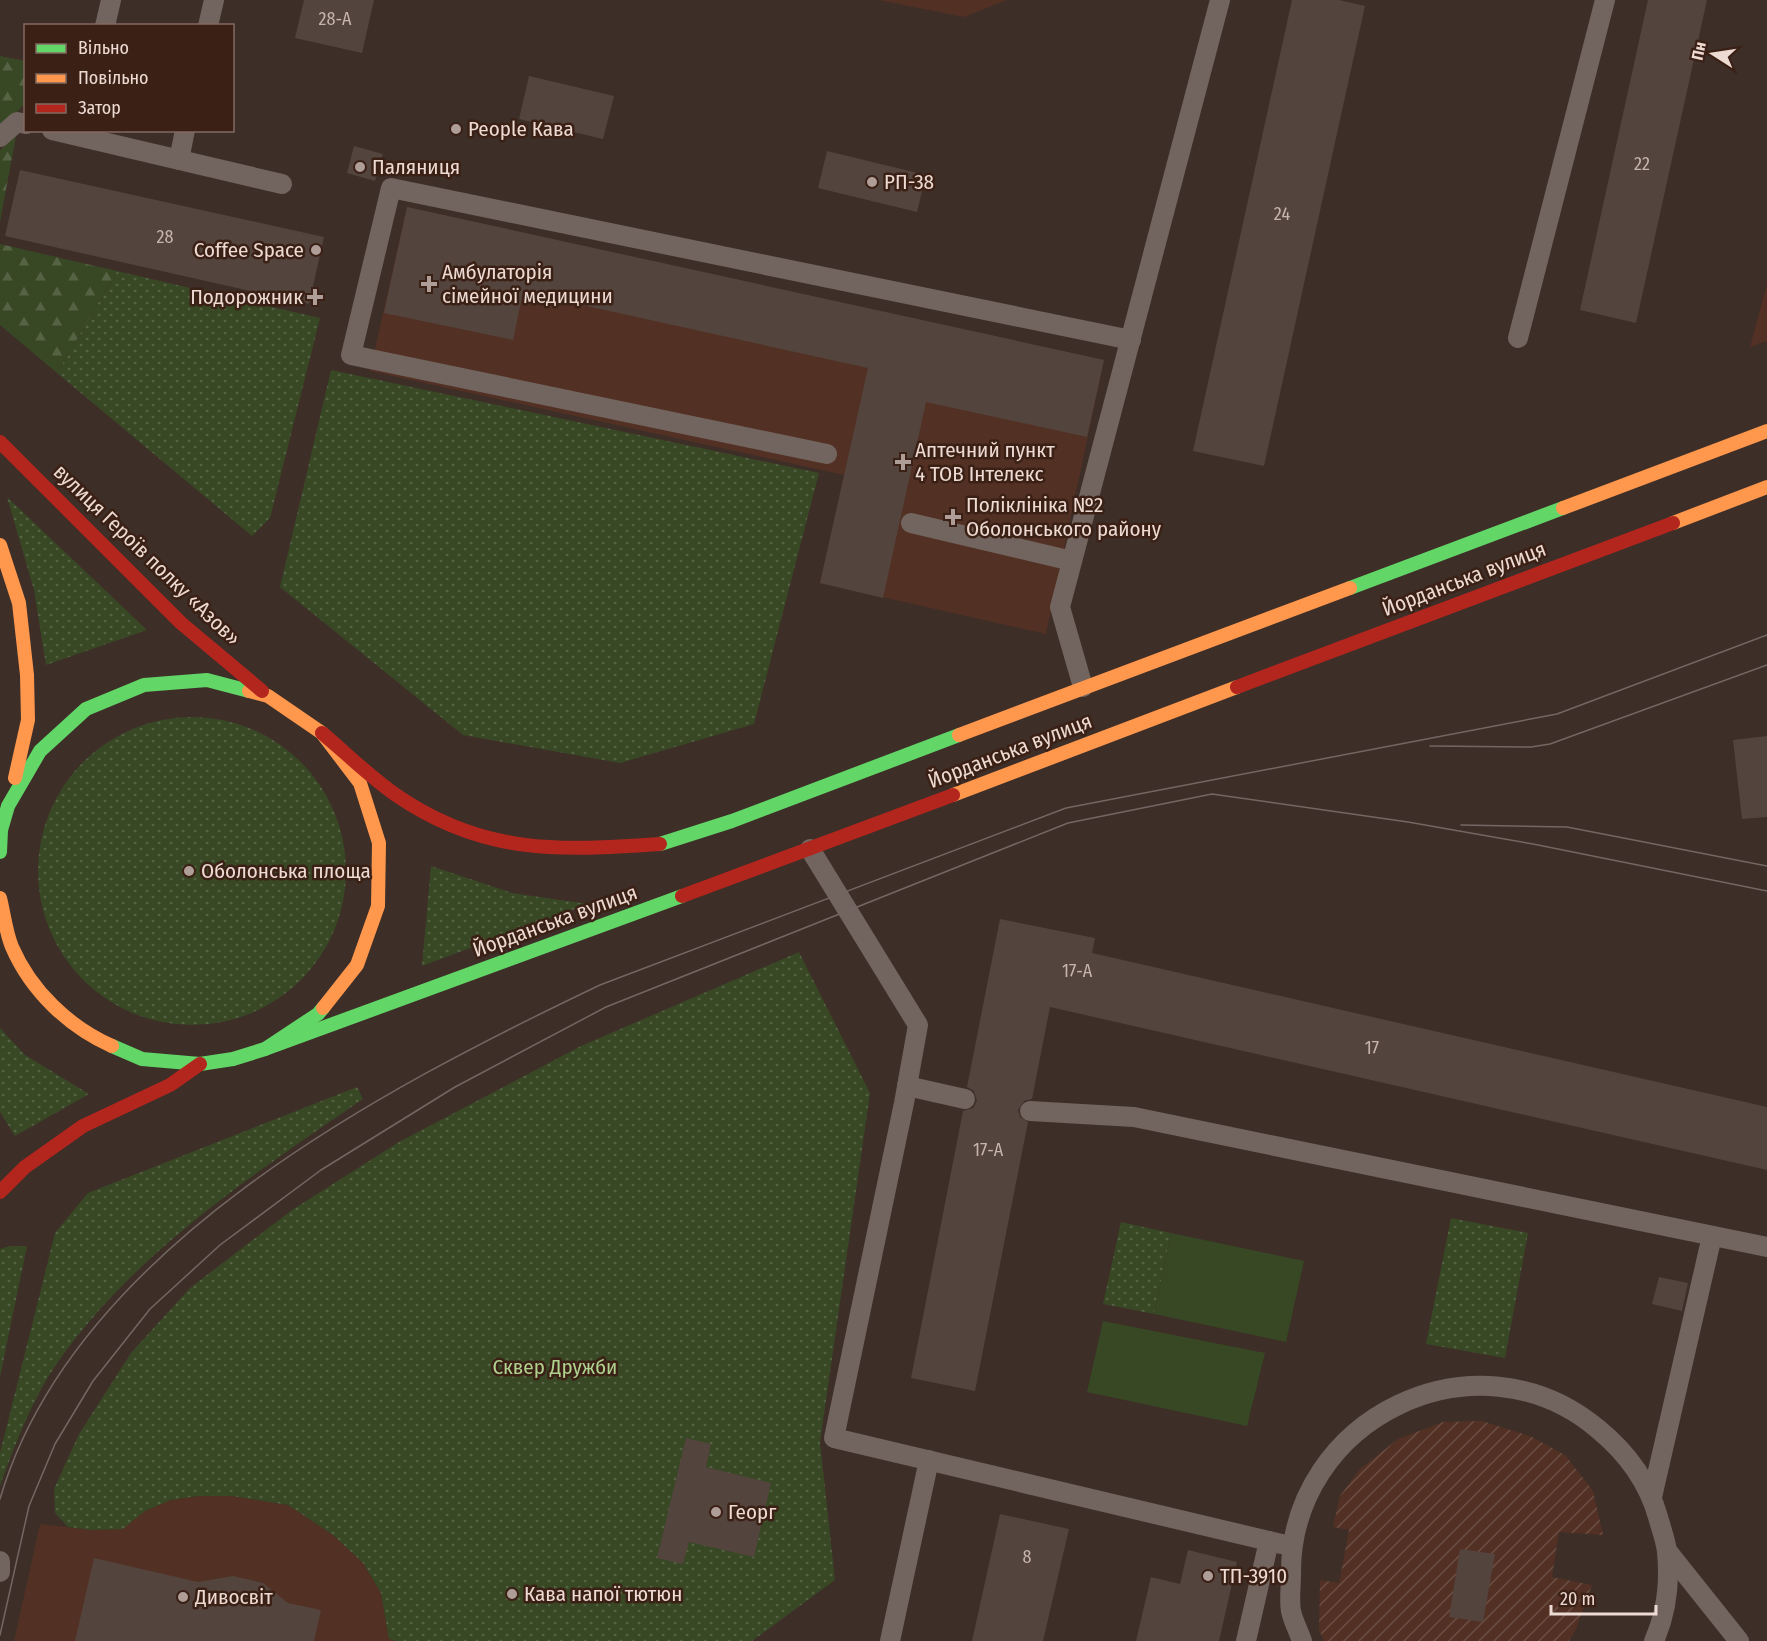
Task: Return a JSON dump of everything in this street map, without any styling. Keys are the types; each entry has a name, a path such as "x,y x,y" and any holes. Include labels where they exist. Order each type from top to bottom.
{"main road":[{"name":"Йорданська вулиця","path":"322,733 395,795 441,822 499,843 578,850 662,844 732,821 1767,431"},
{"name":"вулиця Героїв полку «Азов»","path":"0,442 181,623 268,696"},
{"name":"Йорданська вулиця","path":"266,1049 810,849 1767,487"},
{"path":"0,545 19,603 27,675 28,720 1,832 0,852"},
{"path":"0,898 12,947 43,997 87,1035 142,1059 200,1064 233,1059 266,1049 318,1014 357,965 378,906 379,843 360,783 322,733 268,696 207,680 144,684 86,709 40,751 8,806"},
{"path":"0,1192 25,1167 83,1126 170,1085 200,1064"}],"lane":[{"path":"105,24 111,0"},
{"path":"208,24 214,0"},
{"path":"1083,687 1060,607 1220,0"},
{"path":"1518,338 1605,0"},
{"path":"0,137 17,122 24,124"},
{"path":"178,160 185,132"},
{"path":"78,134 282,184"},
{"path":"826,454 351,355 391,188 1131,340"},
{"path":"911,523 1072,561"},
{"path":"810,849 918,1025 834,1438 1290,1546"},
{"path":"907,1086 965,1099"},
{"path":"1030,1111 1134,1117 1767,1247"},
{"path":"1652,1497 1712,1236"},
{"path":"1302,1641 1291,1611 1290,1546 1310,1487 1347,1437 1398,1402 1458,1386 1520,1389 1578,1412 1622,1449 1652,1497 1668,1552 1664,1617 1654,1641"},
{"path":"890,1641 929,1460"},
{"path":"1246,1641 1269,1541"},
{"path":"1668,1552 1738,1641"},
{"path":"0,1561 0,1572"}],"shaded area":[{"path":"878,0 1007,0 964,17"},
{"path":"407,207 1104,360 1046,634 820,583 844,475 370,371"},
{"path":"1767,284 1767,341 1750,347"},
{"path":"1482,1421 1530,1436 1565,1455 1593,1491 1603,1535 1559,1532 1552,1577 1592,1585 1576,1629 1569,1641 1324,1641 1319,1630 1320,1580 1339,1583 1349,1530 1333,1527 1340,1496 1360,1469 1398,1439 1443,1422"},
{"path":"198,1496 232,1496 288,1505 333,1535 363,1563 381,1593 389,1639 397,1641 14,1641 40,1524 92,1530 122,1529 145,1511 171,1500"}],"green space":[{"path":"0,56 24,61 24,105 0,128"},
{"path":"16,136 0,222 0,150"},
{"path":"0,244 117,271 57,373 0,325"},
{"path":"117,271 320,318 270,518 252,536 57,373"},
{"path":"331,370 819,473 754,724 620,763 463,735 280,587"},
{"path":"7,497 147,630 46,665 34,590"},
{"path":"177,717 207,717 237,723 265,735 290,752 311,773 328,798 340,826 346,856 346,886 335,930 320,957 301,980 278,999 251,1014 207,1025 177,1025 147,1019 119,1007 94,990 73,969 56,944 44,916 38,886 38,856 44,826 56,798 73,773 94,752 119,735 147,723"},
{"path":"431,866 512,893 588,904 422,966"},
{"name":"Сквер Дружби","path":"799,952 870,1093 820,1442 835,1580 752,1641 397,1641 389,1639 381,1593 363,1563 333,1535 288,1505 232,1496 198,1496 171,1500 145,1511 123,1529 92,1530 68,1527 55,1513 54,1489 79,1434 131,1353 190,1288 292,1210 399,1142 581,1046"},
{"path":"0,1028 25,1055 89,1094 15,1136 0,1112"},
{"path":"357,1087 363,1099 240,1185 200,1216 125,1283 91,1320 60,1359 41,1389 19,1436 0,1486 0,1453 55,1233 88,1193"},
{"path":"1451,1218 1528,1233 1505,1358 1426,1344"},
{"path":"1121,1222 1171,1233 1154,1314 1103,1304"},
{"path":"1171,1233 1304,1261 1286,1342 1154,1314"},
{"path":"10,1246 27,1246 0,1377 0,1249"},
{"path":"1103,1321 1265,1353 1247,1426 1087,1392"}],"building":[{"path":"304,0 374,0 362,53 295,38"},
{"path":"1292,0 1339,0 1365,6 1264,466 1193,451"},
{"path":"1648,0 1707,0 1636,323 1580,310"},
{"path":"529,76 614,96 603,139 519,119"},
{"path":"354,146 383,154 375,181 347,173"},
{"name":"РП-38","path":"827,151 926,175 917,212 818,188"},
{"path":"20,170 324,237 309,304 5,236"},
{"path":"407,207 1104,360 1087,437 926,402 883,598 820,583 868,368 523,292 513,340 384,313"},
{"path":"1767,736 1767,817 1742,819 1733,740"},
{"path":"1000,919 1095,938 1092,953 1767,1107 1767,1170 1050,1007 1032,1099 1024,1101 1018,1110 1020,1117 1028,1122 975,1391 911,1378 963,1111 973,1108 977,1101 974,1091 967,1087"},
{"path":"1659,1277 1688,1283 1682,1311 1652,1304"},
{"name":"Георг","path":"686,1438 711,1444 706,1467 771,1483 754,1557 689,1542 683,1564 657,1558"},
{"path":"1000,1514 1069,1529 1043,1641 972,1641"},
{"path":"1460,1549 1495,1554 1483,1622 1449,1617"},
{"path":"1188,1550 1237,1562 1219,1641 1136,1641 1151,1577 1180,1584"},
{"name":"Дивосвіт","path":"94,1558 198,1582 233,1576 263,1583 288,1603 321,1610 314,1641 75,1641"}],"tram line":[{"path":"0,1499 38,1409 94,1328 164,1254 245,1188 333,1128 424,1074 514,1027 600,985 1066,808 1557,714 1767,635"},
{"path":"1430,746 1531,747 1550,744 1767,665"},
{"path":"0,1635 29,1506 55,1444 93,1381 150,1309 220,1245 321,1170 455,1087 606,1007 1068,823 1212,794 1408,822 1533,844 1767,891"},
{"path":"1461,825 1567,827 1767,866"}],"traffic: fast":[{"path":"1350,588 1563,508"},
{"path":"0,852 1,830 8,806 40,751 86,709 144,685 207,680 249,691"},
{"path":"660,844 732,821 959,735"},
{"path":"265,1049 682,896"},
{"path":"112,1046 142,1059 200,1064 233,1059 265,1049 318,1014 323,1008"}],"traffic: slow":[{"path":"1563,508 1767,431"},
{"path":"1673,523 1767,487"},
{"path":"0,545 19,603 27,675 28,720 15,778"},
{"path":"959,735 1350,588"},
{"path":"953,795 1237,687"},
{"path":"249,691 268,696 322,733 360,783 379,843 378,906 357,965 323,1008"},
{"path":"0,898 10,942 20,963 41,993 66,1018 112,1046"}],"traffic: jam":[{"path":"0,442 181,623 262,691"},
{"path":"1237,687 1673,523"},
{"path":"322,733 396,795 428,815 460,829 491,839 523,845 589,848 660,844"},
{"path":"682,896 953,795"},
{"path":"0,1192 25,1167 83,1126 170,1085 200,1064"}],"place":[{"name":"People Кава","path":"456,129"},
{"name":"Паляниця","path":"360,167"},
{"name":"РП-38","path":"872,182"},
{"name":"Coffee Space","path":"316,250"},
{"name":"Амбулаторія сімейної медицини","path":"429,284"},
{"name":"Подорожник","path":"315,297"},
{"name":"Аптечний пункт 4 ТОВ Інтелекс","path":"903,462"},
{"name":"Поліклініка №2 Оболонського району","path":"953,517"},
{"name":"Оболонська площа","path":"189,871"},
{"name":"Георг","path":"716,1512"},
{"name":"ТП-3910","path":"1208,1576"},
{"name":"Кава напої тютюн","path":"512,1594"},
{"name":"Дивосвіт","path":"183,1597"}]}
